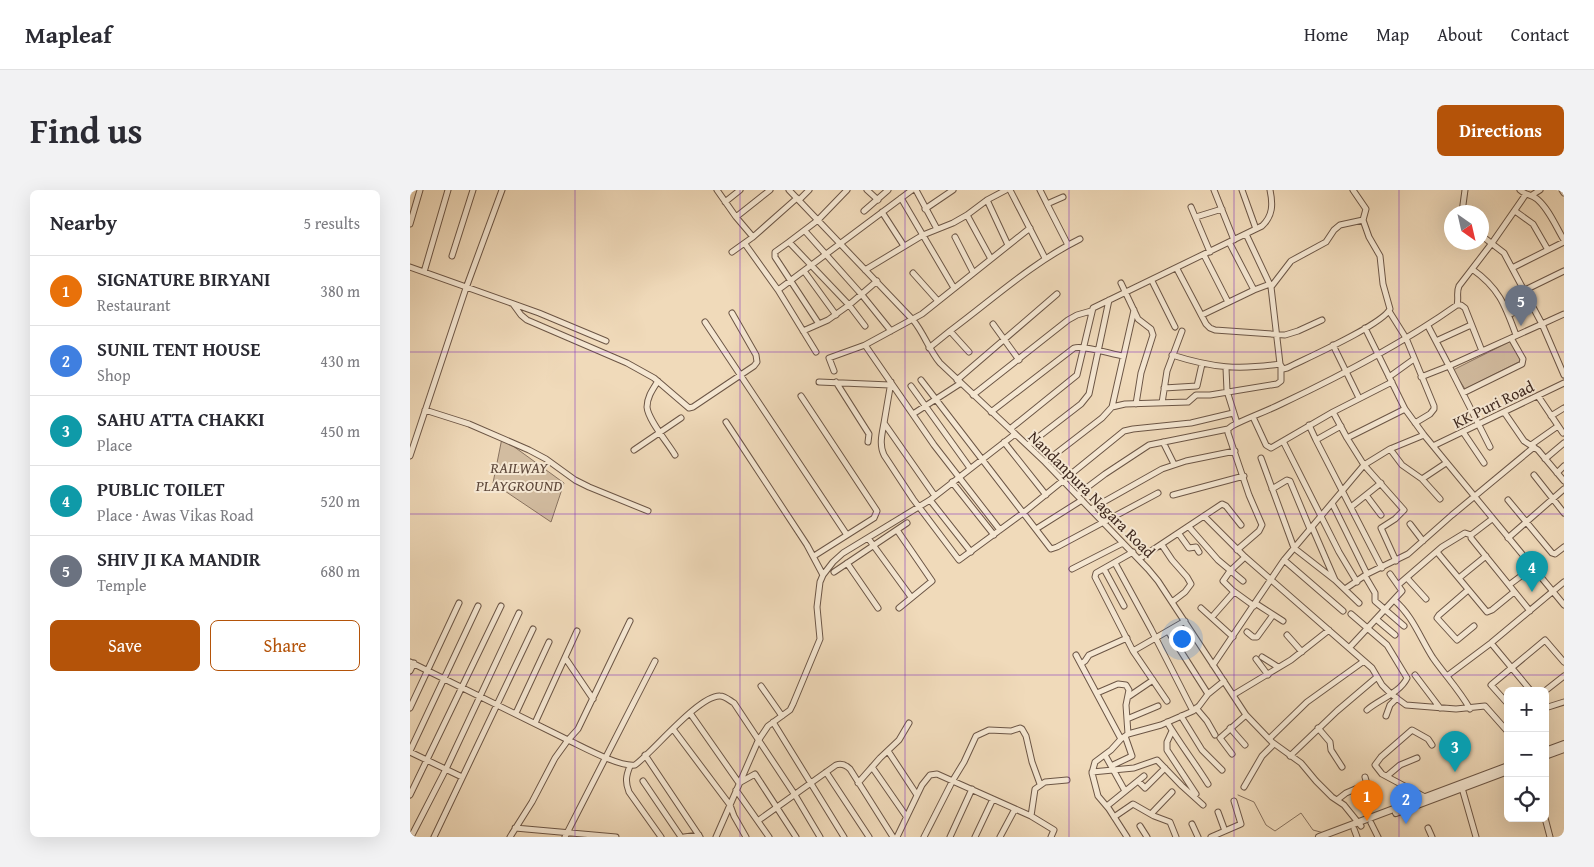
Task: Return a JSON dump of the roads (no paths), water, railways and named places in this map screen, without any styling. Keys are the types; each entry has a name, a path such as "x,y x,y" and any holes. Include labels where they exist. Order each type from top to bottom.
{"street":[{"path":"410,224 420,190"},
{"path":"424,272 448,190"},
{"path":"452,256 473,190"},
{"path":"410,456 466,288 502,190"},
{"path":"717,190 753,237"},
{"path":"725,202 740,190"},
{"path":"736,217 770,190"},
{"name":"Nandanpura Nagara Road","path":"789,190 913,320 940,363 1028,445 1133,552 1158,581 1246,715 1274,744 1301,764 1316,781 1344,805 1358,826"},
{"path":"732,252 745,244 809,190"},
{"path":"819,324 774,254 818,220 847,190"},
{"path":"867,190 878,200"},
{"path":"864,211 888,190"},
{"path":"778,290 912,190"},
{"path":"916,190 937,229"},
{"path":"926,209 953,190"},
{"path":"866,270 922,235 967,215 986,200 1006,190"},
{"path":"1010,190 1045,258"},
{"path":"1040,190 1068,245"},
{"path":"1214,190 1232,241 1254,290"},
{"path":"1242,190 1256,229"},
{"path":"973,395 1068,320 1091,311 1097,305 1177,269 1265,224 1270,216 1273,204 1270,190"},
{"path":"1353,190 1366,209 1363,220 1369,237 1380,256 1383,284 1390,308 1389,311 1406,338 1434,409 1430,414 1415,423"},
{"path":"1463,205 1465,190"},
{"path":"1512,268 1564,241 1543,206 1529,194 1520,190"},
{"path":"1077,495 1149,445 1228,429 1378,355 1428,326 1457,305 1459,301 1457,290 1472,268 1529,194 1540,190"},
{"path":"1047,204 1063,196"},
{"path":"901,198 954,288"},
{"path":"986,200 1008,245"},
{"path":"1192,207 1210,252"},
{"path":"1196,217 1222,209"},
{"path":"1515,211 1533,224 1548,250"},
{"path":"882,212 904,246"},
{"path":"967,215 991,258"},
{"path":"1202,315 1254,290 1270,285 1291,261 1326,242 1340,225 1363,220"},
{"path":"834,371 829,358 865,345 913,320 1030,228"},
{"path":"805,231 862,294 891,331"},
{"path":"1045,462 1102,418 1112,407 1119,404 1188,402 1196,395 1210,395 1280,383 1282,379 1281,365 1270,285 1246,234"},
{"path":"955,238 973,272"},
{"path":"929,348 1045,258 1080,240"},
{"path":"1489,241 1504,253 1542,324 1564,375"},
{"path":"789,242 865,326"},
{"path":"745,244 778,290 816,352"},
{"path":"1204,255 1228,302"},
{"path":"410,267 513,304 606,341"},
{"path":"1463,393 1522,364 1523,359 1504,302 1491,284 1472,268"},
{"path":"1177,269 1210,328 1215,330 1276,335 1292,334 1322,320"},
{"path":"804,271 836,315"},
{"path":"1523,291 1564,271"},
{"path":"913,272 938,301"},
{"path":"1152,281 1175,327"},
{"path":"803,331 836,315 877,282"},
{"path":"1121,283 1138,319 1151,330 1153,335 1141,373 1136,404"},
{"path":"913,414 936,400 959,381 1057,294"},
{"path":"1028,445 1086,399 1109,300"},
{"path":"513,304 520,315 527,320 627,363 658,381 689,408 754,366 757,359 732,313"},
{"path":"1457,305 1461,304 1464,308 1482,350"},
{"path":"1509,315 1530,304"},
{"path":"1112,407 1134,310"},
{"path":"1010,429 1078,373 1091,311"},
{"path":"1172,355 1202,364 1226,368 1254,368 1281,365 1287,368 1365,328 1389,311"},
{"path":"1421,377 1564,314"},
{"path":"704,322 846,535"},
{"path":"993,324 1018,360"},
{"path":"1436,341 1471,325"},
{"path":"1428,326 1490,447"},
{"path":"1365,328 1405,409 1415,423 1564,605"},
{"path":"950,331 969,352"},
{"path":"1162,403 1167,371 1182,331"},
{"path":"865,345 890,383 1000,530"},
{"path":"1333,345 1359,398"},
{"path":"991,412 1077,347 1123,356"},
{"path":"1253,417 1268,448 1274,447 1309,425 1391,380 1414,358"},
{"path":"1164,388 1197,386 1202,364"},
{"path":"1226,368 1227,391 1237,423"},
{"path":"921,380 1049,547 1054,549 1158,493"},
{"path":"658,381 648,400 647,408 650,416 675,455"},
{"path":"819,382 890,383"},
{"path":"836,382 869,434 868,442"},
{"path":"890,383 881,449 957,559 961,560 1024,513 1124,431 1191,423 1233,413"},
{"name":"KK Puri Road","path":"1433,446 1564,383"},
{"path":"911,386 970,468"},
{"path":"801,396 877,508 877,515 874,518 814,556"},
{"path":"1538,396 1563,433"},
{"path":"1552,416 1564,408"},
{"path":"1348,438 1405,409"},
{"path":"425,410 469,424 529,450 588,487 648,511"},
{"path":"1333,412 1364,464 1404,510 1395,519 1381,528 1396,561"},
{"path":"1504,412 1524,441 1533,446 1564,481"},
{"path":"634,450 681,418"},
{"path":"726,422 814,556 823,575"},
{"path":"884,424 935,496"},
{"path":"1309,425 1382,568"},
{"path":"1316,440 1341,426"},
{"path":"1345,589 1366,575 1408,554 1558,426"},
{"path":"1228,429 1249,495 1262,525 1259,531 1237,550"},
{"path":"1462,432 1484,463"},
{"path":"716,837 758,741 773,722 790,710 818,646 820,630 818,596 823,575 832,562 930,500 1015,434"},
{"path":"1213,665 1284,560 1364,464 1390,449 1424,435"},
{"path":"1284,441 1356,582"},
{"path":"1004,442 1046,495"},
{"path":"1163,442 1174,464"},
{"path":"1545,459 1564,443"},
{"path":"1390,449 1402,465 1422,480 1440,499"},
{"path":"1091,509 1174,464 1235,451"},
{"path":"1261,458 1294,548 1335,580 1359,602"},
{"path":"1422,480 1446,463"},
{"path":"1557,473 1564,466"},
{"path":"1534,475 1564,513"},
{"path":"1173,494 1244,476"},
{"path":"1272,489 1288,480 1290,481 1335,580"},
{"path":"952,482 994,535"},
{"path":"1351,507 1381,483"},
{"path":"1508,538 1564,489"},
{"path":"1366,495 1381,515"},
{"path":"930,500 971,552"},
{"path":"1036,529 1082,500"},
{"path":"1508,500 1552,553 1555,554 1564,546"},
{"path":"1332,503 1375,593 1375,601 1404,626"},
{"path":"1139,559 1224,504 1241,526"},
{"path":"1205,517 1244,557 1372,668 1377,678 1396,698 1406,705 1470,709 1485,706 1504,727"},
{"path":"1398,585 1437,552 1462,534 1472,535 1492,519"},
{"path":"834,572 907,523"},
{"path":"1410,524 1423,541"},
{"path":"1189,527 1230,571 1243,581"},
{"path":"897,530 932,581 900,608"},
{"path":"1178,534 1189,548 1196,547 1200,552"},
{"path":"1472,535 1472,540 1530,611"},
{"path":"868,538 911,597"},
{"path":"1072,569 1123,543"},
{"path":"1162,545 1191,584 1185,592 1172,602"},
{"path":"1133,552 1096,573 1096,577 1134,651 1167,701"},
{"path":"1437,552 1487,612 1514,592"},
{"path":"1459,578 1486,556"},
{"path":"1244,557 1223,581 1234,592 1283,622"},
{"path":"1284,560 1344,612"},
{"path":"847,563 878,608"},
{"path":"1115,563 1194,709 1207,721 1215,735"},
{"path":"1509,585 1533,567"},
{"path":"1104,569 1124,606"},
{"path":"1349,648 1402,591 1390,574"},
{"path":"1407,578 1426,599"},
{"path":"1447,676 1491,643 1564,582"},
{"path":"1468,590 1438,615 1438,618 1457,640 1474,626"},
{"path":"1212,617 1234,592"},
{"path":"1394,600 1410,616 1416,630 1447,676 1464,697 1470,709"},
{"path":"410,708 459,603"},
{"path":"462,777 410,751 478,606"},
{"path":"410,795 501,606"},
{"path":"1201,608 1233,636"},
{"path":"411,837 481,696 518,613"},
{"path":"1351,614 1387,645 1407,678 1405,683 1367,710"},
{"path":"1247,632 1255,638 1258,637 1273,615"},
{"path":"1376,619 1394,635"},
{"path":"510,837 532,802 555,758 578,729 630,620"},
{"path":"1134,651 1185,622"},
{"path":"434,837 533,628"},
{"path":"1233,695 1291,660 1328,630"},
{"path":"1168,631 1208,694"},
{"path":"535,723 577,632"},
{"path":"1287,635 1302,652"},
{"path":"1081,664 1090,654 1127,638"},
{"path":"1504,700 1491,685 1545,640 1564,662"},
{"path":"516,713 549,642"},
{"path":"1491,643 1528,687"},
{"path":"1076,655 1097,694 1125,736 1132,756 1112,768"},
{"path":"1262,656 1278,667"},
{"path":"566,659 593,699"},
{"path":"1256,659 1268,675"},
{"path":"566,835 656,661"},
{"path":"1269,739 1307,702 1364,661"},
{"path":"410,671 412,662 568,740 630,766 635,765 690,714 713,698 719,696 728,698 734,703 795,795 820,837"},
{"path":"1416,675 1440,708"},
{"path":"1549,688 1564,676"},
{"path":"1290,756 1348,701 1377,678"},
{"path":"1128,697 1153,680"},
{"path":"1127,837 1107,806 1098,796 1092,772 1095,762 1125,736 1167,722 1194,709 1224,681"},
{"path":"1097,694 1118,684 1124,684 1128,690 1125,736"},
{"path":"761,686 782,716"},
{"path":"1386,716 1390,705 1396,698"},
{"path":"1549,707 1564,702"},
{"path":"1126,719 1158,706"},
{"path":"690,714 739,783"},
{"path":"1232,754 1220,739 1246,715"},
{"path":"1181,716 1202,750 1222,770"},
{"path":"773,722 844,837"},
{"path":"1167,722 1208,784"},
{"path":"858,783 899,740 909,723"},
{"path":"1230,728 1245,745"},
{"path":"1318,728 1330,742 1331,750 1342,767"},
{"path":"924,837 976,736 989,730 1022,729 1026,736 1032,762 1040,784"},
{"path":"673,730 730,806 746,837"},
{"path":"1425,797 1382,774 1375,766 1381,757 1412,730 1428,740 1432,745"},
{"path":"1172,731 1167,742 1167,750 1196,794"},
{"path":"1244,787 1262,756 1274,744"},
{"path":"1549,750 1564,744"},
{"path":"1549,755 1564,749"},
{"path":"888,751 916,795"},
{"path":"646,755 700,836"},
{"path":"1104,755 1125,791"},
{"path":"1387,776 1400,765 1417,758"},
{"path":"1092,772 1140,766 1156,760 1203,805"},
{"path":"748,763 796,837"},
{"path":"759,820 836,765 844,764 850,769 895,837 922,785 930,775 937,774 1031,816 1054,830 1051,837"},
{"path":"630,766 626,776 629,792 661,837"},
{"path":"872,767 906,816"},
{"path":"1358,826 1371,823 1418,803 1425,797 1504,767"},
{"path":"1138,781 1145,788 1165,768"},
{"path":"826,772 869,837"},
{"path":"1319,837 1358,826 1504,772"},
{"path":"739,783 755,774"},
{"path":"1107,806 1144,776"},
{"path":"1337,800 1346,793 1367,784 1365,777"},
{"path":"1031,816 1035,788 1040,784 1066,780"},
{"path":"643,781 683,837 700,836"},
{"path":"1462,788 1476,837"},
{"path":"950,837 972,789"},
{"path":"736,790 759,820 769,837"},
{"path":"1151,814 1172,792"},
{"path":"974,837 993,798"},
{"path":"1211,837 1242,823 1234,802"},
{"path":"1114,817 1134,804 1170,822 1176,837"},
{"path":"1000,837 1014,808"},
{"path":"1218,812 1225,831"},
{"path":"1546,822 1550,837"},
{"path":"1371,823 1378,837"},
{"path":"1192,824 1198,837"},
{"path":"1140,826 1147,837"},
{"path":"1357,837 1358,826"},
{"path":"516,828 566,835 616,837"},
{"path":"1428,828 1432,837"}],"waterway":[{"path":"1238,795 1254,802 1266,825 1275,831 1301,813 1313,830 1324,833"}],"place":[{"name":"SHIV JI KA MANDIR","path":"1521,326"},
{"name":"PUBLIC TOILET","path":"1532,592"},
{"name":"SAHU ATTA CHAKKI","path":"1455,772"},
{"name":"SIGNATURE BIRYANI","path":"1367,821"},
{"name":"SUNIL TENT HOUSE","path":"1406,824"}],"park label":[{"name":"RAILWAY PLAYGROUND","path":"519,476"}]}
